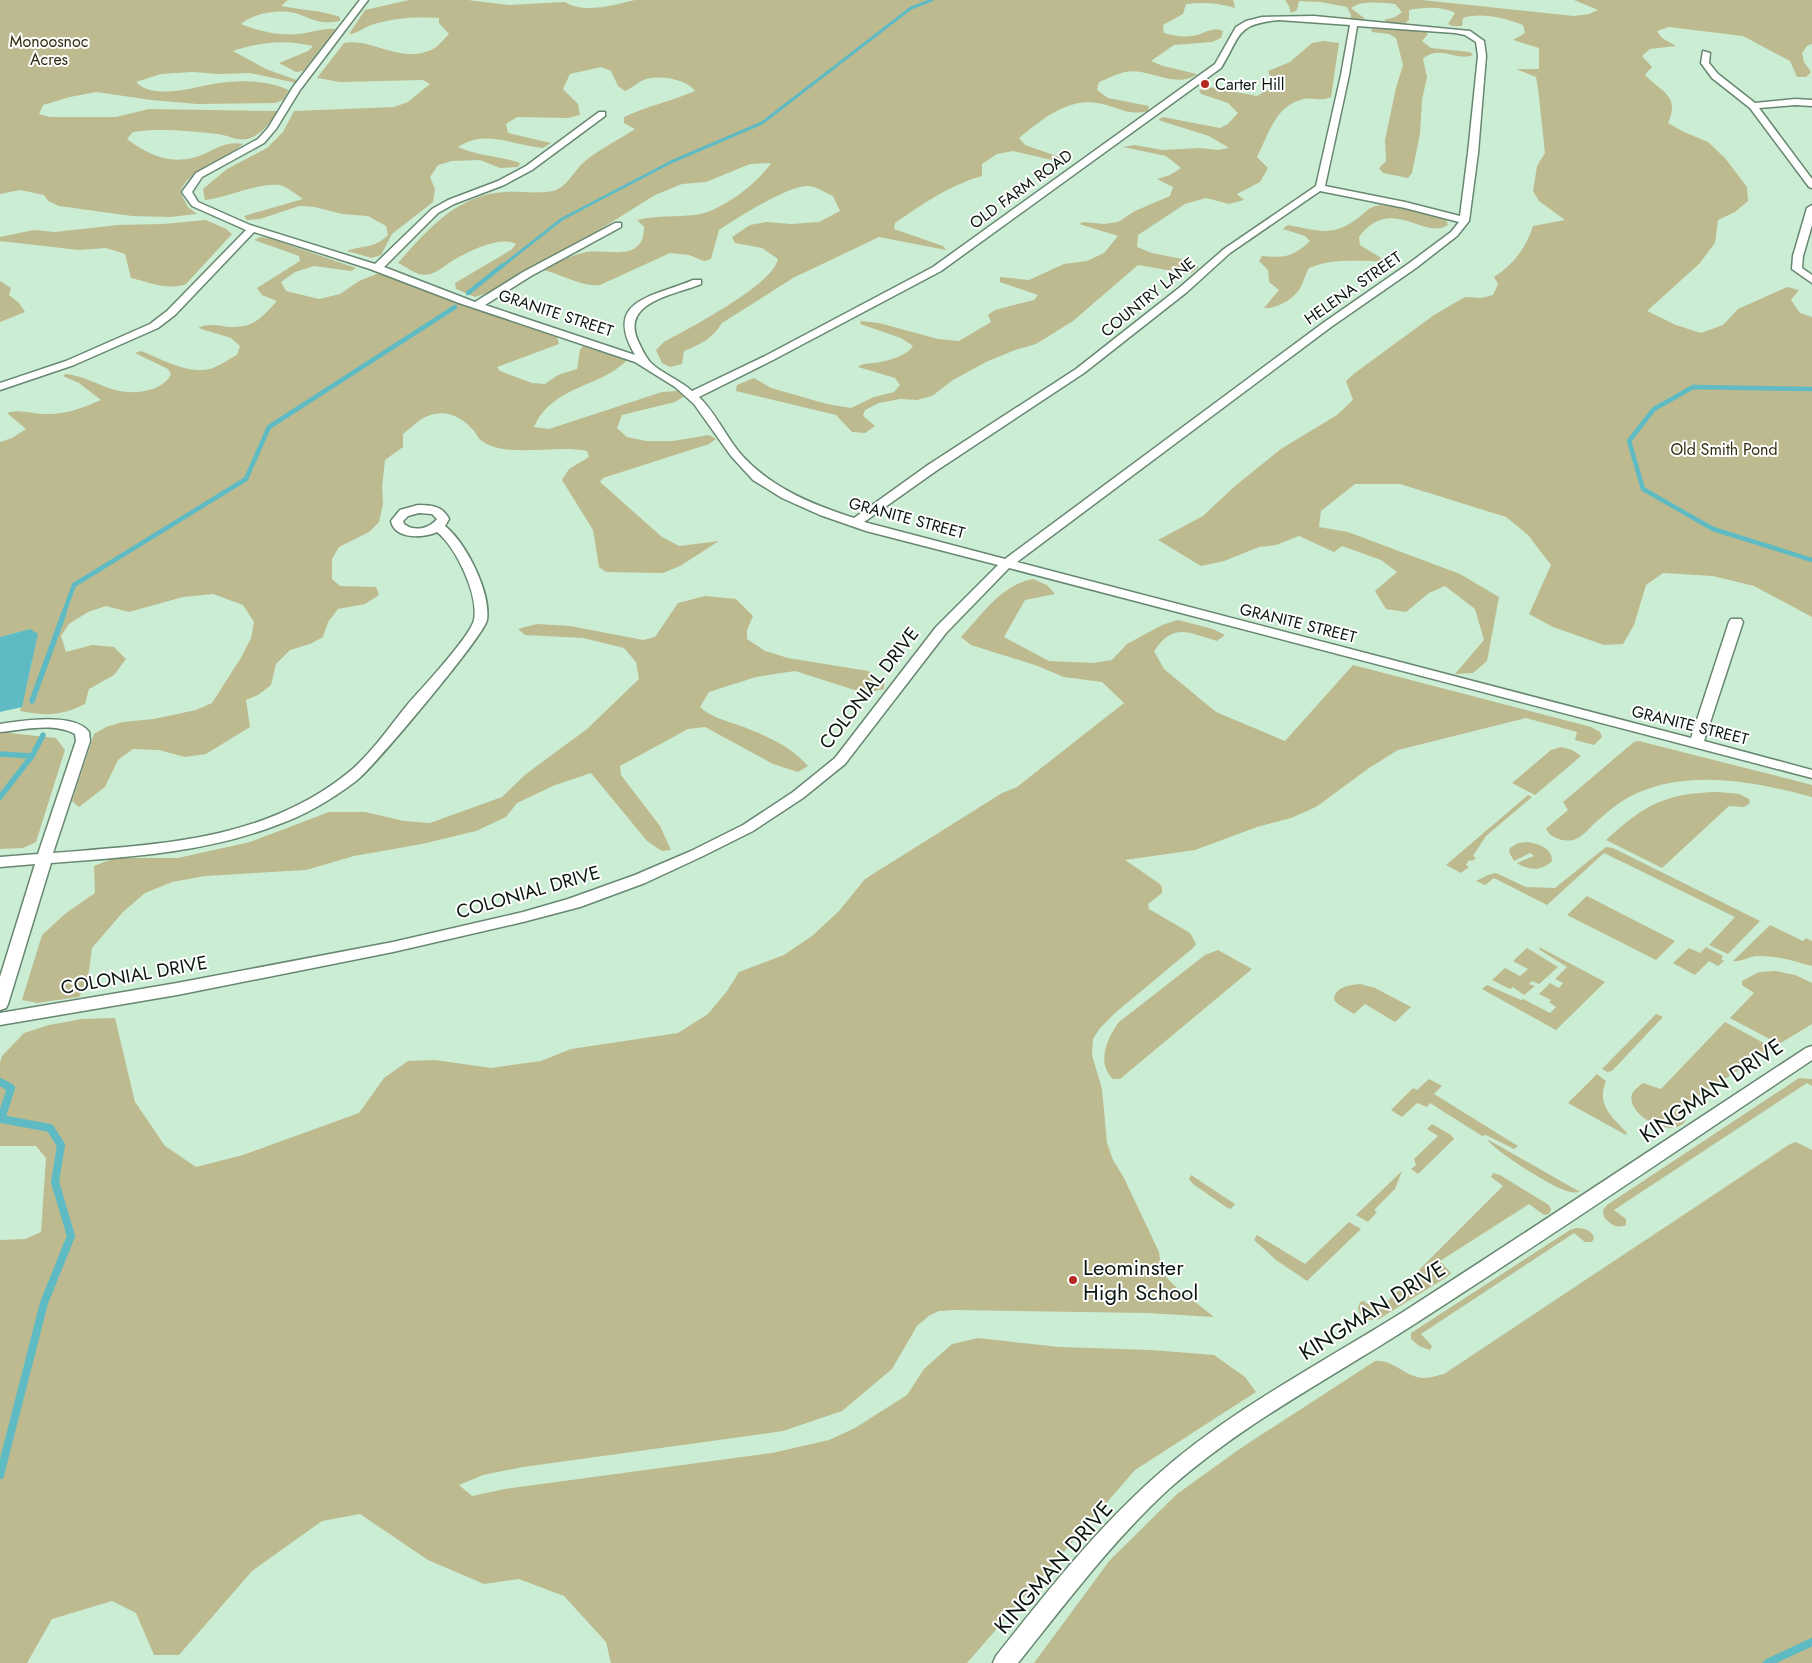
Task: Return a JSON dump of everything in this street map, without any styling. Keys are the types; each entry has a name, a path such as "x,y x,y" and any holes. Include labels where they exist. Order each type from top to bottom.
{"street":[{"name":"GRANITE STREET","path":"364,0 296,89 284,112 261,141 200,175 187,192 195,204 252,229 377,268 477,305 607,348 646,364 691,396 718,427 735,454 757,477 786,495 855,523 1812,774"},
{"name":"OLD FARM ROAD","path":"691,396 769,358 938,269 1218,66 1240,28 1256,20 1283,18 1354,23"},
{"path":"1354,23 1455,31 1467,33 1480,41 1482,56 1473,153 1464,220 1405,205 1318,188 1345,75 1354,23"},
{"path":"1706,53 1705,63 1716,76 1753,106 1812,185"},
{"path":"1753,106 1795,102 1812,103"},
{"path":"377,268 435,211 451,202 501,183 528,168 602,114"},
{"name":"COUNTRY LANE","path":"855,523 932,468 1080,371 1176,296 1227,251 1318,188"},
{"path":"1812,208 1800,248 1797,269 1812,280"},
{"name":"HELENA STREET","path":"1007,563 1327,326 1412,266 1454,234 1464,220"},
{"path":"477,305 527,274 618,225"},
{"path":"0,388 90,356 154,326 171,313 252,229"},
{"path":"646,364 630,336 628,323 632,312 649,300 697,282"},
{"path":"0,862 158,849 211,840 250,829 288,815 327,794 352,776 424,694 480,622 482,613 480,600 472,579 450,536 438,526"},
{"name":"COLONIAL DRIVE","path":"0,1018 197,985 393,947 514,919 574,903 640,879 688,858 748,828 798,795 840,761 941,630 1007,563"},
{"path":"1696,745 1736,622"},
{"path":"0,728 62,724 76,727 82,732 83,741 44,858 0,1004"},
{"name":"KINGMAN DRIVE","path":"1004,1663 1091,1555 1162,1482 1226,1430 1386,1333 1605,1191 1812,1052"}],"green space":[{"name":"Monoosnoc Acres","path":"0,0 288,0 281,6 318,11 340,17 340,21 325,22 290,12 277,12 258,15 241,24 276,34 298,34 336,29 303,71 296,72 279,63 308,51 313,46 273,42 233,51 266,69 299,81 296,83 250,73 220,74 192,72 161,74 136,82 145,88 155,91 180,90 236,81 268,83 289,90 283,100 275,103 197,104 96,92 43,105 39,114 50,117 116,117 149,109 277,111 265,128 247,139 186,131 154,130 133,132 127,139 134,144 149,153 174,160 199,156 229,144 243,144 199,170 185,183 180,192 188,207 197,214 170,217 132,216 59,206 48,201 44,195 20,190 0,194"},
{"path":"409,0 468,0 509,5 565,2 572,6 590,8 635,0 1233,0 1235,8 1211,3 1186,4 1183,14 1163,25 1164,33 1178,36 1192,36 1211,30 1223,31 1221,38 1212,42 1174,45 1151,61 1163,66 1197,74 1180,80 1134,71 1115,75 1099,82 1097,90 1108,98 1149,106 1148,111 1135,113 1102,104 1078,103 1057,111 1019,138 1025,145 1071,161 1065,163 1013,151 997,154 982,164 982,176 959,184 926,202 895,223 894,229 943,246 946,250 879,237 793,278 722,323 706,340 684,351 682,364 670,367 662,363 656,350 664,342 709,317 746,293 772,270 778,259 762,248 735,243 732,237 750,225 767,222 791,224 819,222 840,211 833,196 811,186 787,191 719,230 711,259 704,261 689,255 670,253 600,285 586,284 544,270 564,259 581,253 632,250 638,246 644,227 637,220 695,215 715,209 737,196 757,180 771,163 750,164 706,182 682,184 655,195 586,238 485,294 475,297 456,289 455,283 511,250 516,244 502,242 486,245 457,258 435,272 425,275 414,272 398,263 432,227 458,207 473,199 488,194 505,192 540,192 558,189 590,157 635,129 624,123 624,117 695,91 679,81 666,78 652,78 643,80 625,91 618,86 611,71 601,67 570,74 563,89 578,104 580,115 568,118 517,117 506,124 508,133 551,143 543,148 499,140 479,139 458,147 520,163 518,167 500,168 480,160 452,161 438,165 430,177 435,189 433,202 392,234 381,255 372,258 347,251 373,245 388,235 386,226 368,216 342,214 315,207 299,206 260,219 247,220 244,216 303,199 282,186 261,186 205,200 203,189 227,169 267,148 283,132 294,111 394,107 408,102 430,84 423,80 340,82 317,78 344,43 355,42 408,54 419,54 431,50 438,45 449,34 439,23 439,18 414,17 390,20 349,34 365,10"},
{"name":"Old Smith Pond","path":"1285,0 1422,0 1574,16 1589,14 1598,10 1574,0 1812,0 1812,44 1807,46 1802,53 1804,62 1811,72 1806,77 1797,77 1790,61 1743,36 1669,27 1657,31 1662,38 1676,46 1650,49 1642,56 1652,67 1645,75 1671,101 1672,107 1668,123 1708,142 1725,158 1747,187 1748,201 1735,212 1718,220 1715,243 1699,264 1647,311 1676,325 1701,333 1723,325 1738,309 1787,287 1799,290 1791,300 1800,313 1812,317 1812,617 1754,586 1713,576 1663,573 1646,585 1634,625 1623,644 1604,645 1553,627 1529,614 1551,565 1528,535 1506,517 1400,484 1355,484 1321,511 1319,527 1348,532 1460,574 1499,597 1487,661 1473,673 1455,674 1484,640 1475,609 1445,586 1429,593 1406,612 1386,609 1375,591 1397,572 1381,560 1342,546 1334,552 1299,536 1276,545 1259,547 1224,561 1201,566 1158,540 1203,516 1235,486 1281,449 1337,415 1353,400 1346,381 1434,315 1465,297 1481,298 1493,295 1498,284 1494,277 1518,255 1527,242 1533,226 1565,220 1539,201 1533,191 1537,166 1545,153 1538,88 1536,77 1516,69 1539,69 1539,48 1513,40 1525,33 1523,25 1501,18 1470,16 1463,18 1462,26 1452,26 1448,24 1455,13 1445,9 1420,8 1409,10 1409,20 1404,24 1392,25 1384,20 1395,17 1402,12 1395,4 1378,3 1366,3 1351,8 1364,18 1364,22 1350,22 1351,15 1347,7 1321,2 1299,1 1297,10 1291,13"},
{"path":"1385,28 1424,31 1428,34 1422,41 1431,48 1470,52 1473,55 1467,57 1435,53 1423,59 1427,77 1422,100 1420,134 1412,173 1408,178 1383,173 1379,168 1386,161 1385,140 1403,65 1396,38 1389,34 1372,32 1371,29"},
{"path":"1323,41 1339,43 1331,97 1304,99 1294,102 1280,114 1269,130 1257,157 1268,168 1260,182 1237,194 1244,200 1229,204 1206,198 1185,204 1138,235 1137,247 1152,253 1192,261 1199,267 1190,274 1138,265 1073,321 1036,344 986,362 953,380 932,396 917,400 900,399 879,403 865,410 863,416 875,426 865,433 852,432 836,415 736,391 737,385 754,378 771,388 827,404 851,408 874,397 894,392 900,385 895,378 858,367 863,364 895,358 906,353 913,346 901,338 860,324 861,321 879,323 938,339 959,341 991,322 988,315 995,310 1034,300 1038,295 1000,282 1000,277 1029,280 1064,264 1087,261 1104,253 1118,236 1079,224 1084,222 1104,224 1118,222 1135,211 1170,196 1173,187 1157,179 1170,175 1181,168 1166,156 1123,147 1135,145 1162,150 1200,148 1218,150 1229,148 1209,136 1158,120 1163,117 1220,128 1228,124 1238,113 1228,103 1201,94 1199,90 1209,87 1257,96 1274,86 1268,71 1290,62 1312,43"},
{"path":"1381,205 1424,212 1446,220 1448,225 1439,228 1428,228 1406,221 1383,219 1371,225 1359,237 1360,245 1386,261 1338,261 1309,268 1296,294 1279,305 1264,308 1279,290 1269,282 1268,270 1259,261 1262,256 1277,257 1288,255 1299,250 1310,241 1305,236 1283,229 1288,225 1324,231 1332,230 1349,224 1370,208"},
{"path":"206,220 226,229 232,234 186,284 173,287 131,278 125,254 106,248 79,250 0,241 0,237 34,230 55,232 118,225 163,224"},
{"path":"260,237 269,238 356,268 351,271 314,266 295,272 281,282 286,291 319,299 340,294 359,281 379,273 557,337 559,344 497,367 500,371 532,383 545,384 558,375 577,369 580,350 583,346 627,360 604,376 577,388 553,403 542,413 534,427 549,429 662,392 678,391 685,396 675,402 622,415 617,428 627,437 646,441 673,441 709,435 716,439 709,444 603,478 600,482 662,537 679,546 719,541 680,566 663,573 606,572 599,567 593,530 562,480 569,469 589,457 587,451 575,449 504,449 492,446 479,439 468,425 456,417 441,413 430,415 403,434 403,447 385,460 382,487 383,504 379,522 369,532 339,547 332,559 332,579 340,586 376,587 379,595 365,604 338,609 328,622 323,637 310,644 290,650 276,664 271,685 258,695 246,700 250,727 206,754 185,757 159,750 133,749 118,760 105,787 79,807 72,801 94,734 106,727 123,722 154,719 196,710 212,703 242,656 251,638 254,622 243,605 213,594 183,597 129,612 106,606 88,612 69,624 61,636 66,652 92,645 114,647 126,659 114,675 89,689 85,704 68,711 53,714 20,711 32,662 30,629 0,637 0,442 12,438 26,429 7,413 17,411 56,414 82,408 101,400 79,383 63,376 66,374 115,390 139,392 155,388 167,380 171,374 168,369 135,353 141,351 176,366 195,370 213,368 237,355 240,346 231,338 198,328 210,325 240,327 253,323 277,301 262,295 257,288 300,261 299,256 254,240"},
{"path":"0,281 11,288 9,295 19,303 25,312 0,322"},
{"path":"1033,579 1047,585 1055,594 1025,600 1004,637 1049,661 1093,663 1112,660 1127,644 1162,625 1178,620 1213,629 1225,635 1217,641 1190,633 1175,633 1161,642 1154,651 1164,669 1216,712 1285,741 1353,665 1591,727 1600,732 1602,737 1594,745 1575,740 1577,732 1526,718 1398,750 1369,768 1316,807 1291,818 1257,827 1195,850 1125,860 1160,884 1162,888 1162,893 1148,904 1149,909 1190,933 1196,944 1115,1013 1100,1028 1093,1039 1092,1055 1102,1089 1107,1143 1113,1160 1124,1178 1159,1252 1162,1273 1176,1287 1214,1317 1147,1313 939,1311 930,1315 917,1326 892,1369 842,1411 783,1431 523,1467 483,1475 459,1485 472,1496 505,1489 772,1453 829,1440 855,1428 907,1395 924,1369 952,1344 978,1338 1059,1347 1151,1350 1214,1355 1245,1377 1256,1392 1135,1470 967,1663 611,1663 606,1642 564,1596 519,1579 484,1584 428,1560 360,1514 322,1521 252,1571 179,1655 154,1655 136,1613 112,1601 52,1619 27,1663 0,1663 0,1240 25,1239 41,1232 46,1158 36,1146 0,1146 0,1062 2,1056 24,1033 49,1025 82,1019 115,1018 135,1102 165,1146 196,1167 243,1155 359,1113 384,1078 408,1061 435,1060 491,1068 541,1061 571,1049 678,1033 708,1014 727,991 739,972 784,955 812,936 839,911 865,879 1002,793 1017,787 1124,703 1102,682 1064,677 1035,665 971,645 961,637 1002,594 1022,582"},
{"path":"705,596 736,599 753,616 747,630 747,639 765,651 788,658 868,671 884,682 884,689 864,693 795,671 756,677 709,692 700,707 704,710 718,718 776,741 793,752 808,766 798,772 773,764 705,727 688,729 620,766 621,775 660,826 671,850 662,851 647,841 591,773 555,785 517,803 506,817 476,831 422,844 354,856 306,870 205,876 172,882 145,893 123,912 92,948 87,984 79,997 37,1003 22,1000 42,935 66,913 95,893 94,866 115,858 178,858 250,842 329,812 365,812 404,821 430,823 502,797 526,774 587,729 639,679 636,662 624,648 583,638 525,635 518,629 537,624 570,626 643,640 655,637 678,603"},
{"path":"0,732 56,738 65,750 36,842 23,848 0,849"},
{"path":"1639,741 1812,785 1812,797 1769,787 1724,780 1680,781 1637,793 1620,802 1579,838 1568,841 1551,835 1546,829 1568,810 1563,802 1634,742"},
{"path":"1561,747 1572,750 1581,756 1535,795 1512,783 1551,750"},
{"path":"1718,792 1739,794 1749,799 1750,803 1744,807 1729,806 1662,868 1606,840 1632,818 1656,803 1683,795"},
{"path":"1528,795 1532,797 1486,836 1473,856 1476,858 1472,861 1469,860 1466,865 1469,867 1461,873 1446,865"},
{"path":"1528,842 1540,845 1547,850 1552,861 1544,867 1535,869 1521,866 1517,863 1534,856 1530,853 1514,861 1509,852 1510,848 1518,843"},
{"path":"1606,847 1613,848 1760,921 1728,954 1709,945 1735,917 1604,853 1547,905 1494,878 1485,885 1476,881 1496,873 1526,887 1555,888"},
{"path":"1587,896 1675,941 1656,960 1567,915"},
{"path":"1770,925 1803,941 1806,938 1812,941 1812,966 1771,956 1756,956 1733,961"},
{"path":"1539,947 1605,982 1556,1030 1482,989 1487,985 1521,1000 1523,999 1550,1013 1556,1007 1549,1002 1551,1000 1539,994 1550,983 1559,988 1563,983 1555,979 1567,967 1540,950"},
{"path":"1706,947 1723,956 1721,959 1724,961 1718,966 1709,961 1695,975 1673,963 1689,948 1700,953"},
{"path":"1527,948 1558,967 1539,984 1532,981 1529,984 1535,986 1524,995 1513,987 1510,989 1492,980 1505,968 1520,976 1528,969 1513,961"},
{"path":"1218,950 1252,969 1120,1079 1113,1079 1105,1066 1104,1058 1107,1043 1119,1022 1205,955"},
{"path":"1776,971 1795,975 1812,983 1812,1024 1779,1044 1730,1018 1754,993 1742,985 1742,981 1759,972"},
{"path":"1360,984 1375,988 1411,1007 1395,1022 1365,1004 1354,1014 1334,1000 1340,989"},
{"path":"1656,1014 1663,1017 1612,1071 1607,1072 1602,1069"},
{"path":"1725,1022 1773,1048 1675,1111 1686,1120 1680,1126 1672,1128 1662,1127 1643,1117 1636,1110 1632,1102 1634,1091 1643,1083 1661,1089"},
{"path":"1597,1074 1606,1081 1603,1089 1604,1104 1611,1116 1627,1133 1626,1135 1568,1103"},
{"path":"1799,1078 1812,1079 1812,1086 1807,1083 1614,1210 1626,1219 1626,1225 1614,1225 1604,1217 1603,1210 1607,1205"},
{"path":"1429,1079 1442,1086 1434,1094 1518,1146 1514,1149 1486,1135 1482,1136 1430,1103 1427,1107 1417,1103 1402,1117 1391,1110 1413,1088 1417,1090"},
{"path":"1432,1124 1451,1135 1454,1139 1418,1174 1411,1169 1416,1165 1414,1159 1438,1136 1427,1129"},
{"path":"1487,1139 1580,1192 1568,1191 1546,1181 1510,1159"},
{"path":"1796,1142 1812,1150 1812,1663 1034,1663 1110,1560 1177,1494 1241,1448 1375,1361 1388,1363 1417,1377 1427,1378 1444,1374 1790,1144"},
{"path":"1402,1171 1395,1189 1374,1210 1377,1212 1368,1222 1356,1215"},
{"path":"1493,1173 1500,1175 1549,1205 1551,1209 1549,1214 1544,1215 1529,1204 1440,1261 1451,1273 1447,1277 1379,1319 1368,1320 1363,1317 1358,1308 1360,1302 1364,1301 1373,1308 1376,1305 1381,1308 1503,1186 1491,1177"},
{"path":"1191,1175 1235,1204 1231,1209 1226,1207 1193,1184 1189,1179"},
{"path":"1349,1222 1361,1229 1307,1281 1276,1260 1254,1240 1257,1235 1305,1264"},
{"path":"1576,1228 1589,1231 1594,1238 1592,1242 1585,1242 1574,1233 1421,1334 1432,1346 1430,1350 1419,1346 1411,1339 1411,1333 1570,1230"}],"water":[{"path":"30,629 38,634 22,707 0,712 0,637"}],"waterway":[{"path":"501,267 562,219 671,162 762,123 911,8 932,0"},
{"path":"468,293 503,265"},
{"path":"63,615 74,585 246,479 269,427 455,307"},
{"path":"1812,389 1693,387 1654,409 1629,441 1643,489 1713,529 1812,560"},
{"path":"32,701 64,613"},
{"path":"32,756 43,735"},
{"path":"0,754 32,756"},
{"path":"0,797 32,756"},
{"path":"0,1082 11,1088 1,1119 50,1128 61,1145 55,1182 71,1236 44,1303 0,1475"},
{"path":"1767,1663 1812,1642"}],"place":[{"name":"Carter Hill","path":"1205,84"},
{"name":"Leominster High School","path":"1073,1280"}]}
